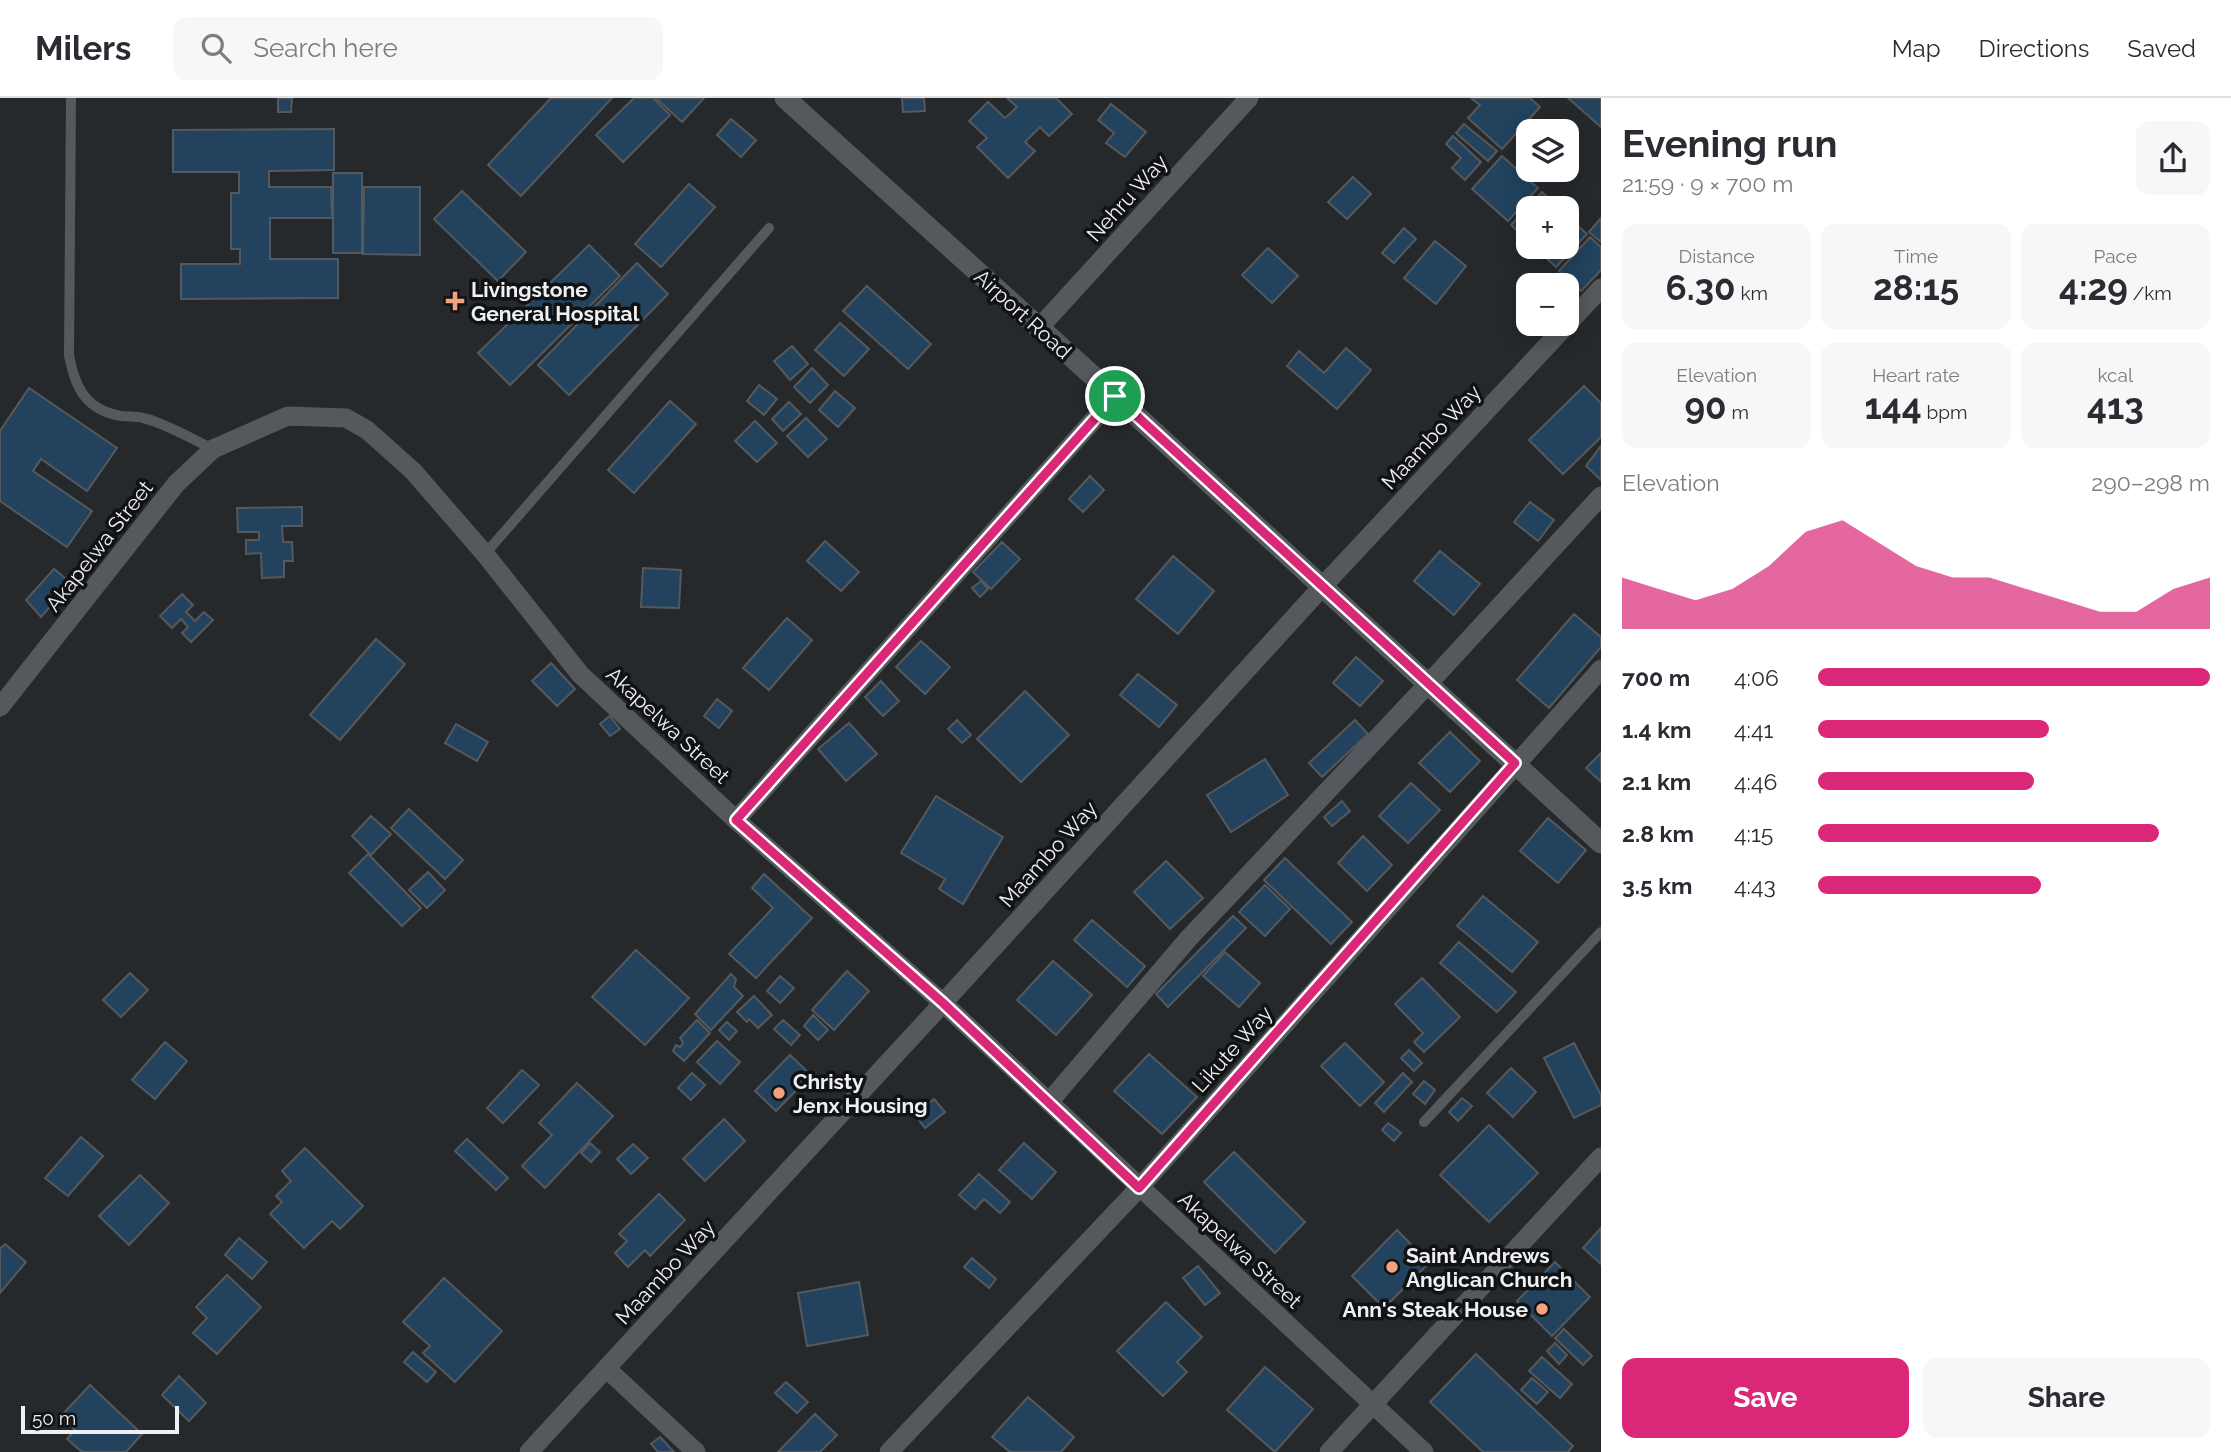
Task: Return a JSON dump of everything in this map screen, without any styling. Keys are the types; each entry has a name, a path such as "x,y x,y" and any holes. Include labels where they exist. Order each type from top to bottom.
{"street":[{"name":"Airport Road","path":"785,98 1115,396 1601,843"},
{"name":"Nehru Way","path":"1038,328 1249,98"},
{"name":"Maambo Way","path":"529,1452 1322,587 1601,288"},
{"path":"736,820 1115,396"},
{"name":"Akapelwa Street","path":"0,707 176,484 213,449 288,416 346,418 368,430 413,471 485,554 580,674 736,820 943,1003 1424,1452"},
{"path":"1049,1102 1189,938 1601,496"},
{"name":"Likute Way","path":"889,1452 1139,1188 1601,668"},
{"path":"1329,1452 1601,1157"},
{"path":"607,1369 696,1452"}],"lane":[{"path":"71,98 69,355 74,379 84,396 99,409 121,416 144,418 213,449"},
{"path":"485,554 769,228"},
{"path":"1424,1122 1601,932"}],"building":[{"path":"278,98 292,98 291,112 278,112"},
{"path":"551,98 612,98 521,196 488,165"},
{"path":"634,98 653,98 670,115 623,162 596,135"},
{"path":"656,98 704,98 682,122"},
{"path":"902,98 924,98 925,111 903,112"},
{"path":"1007,98 1056,98 1072,114 1049,136 1040,127 1025,142 1035,151 1008,178 977,147 987,138 969,121 988,102 1005,118 1017,107"},
{"path":"1471,98 1530,98 1540,107 1529,119 1516,119 1516,134 1502,149 1468,118 1480,105"},
{"path":"1568,98 1601,98 1601,127"},
{"path":"1111,104 1146,132 1125,157 1106,143 1114,133 1098,120"},
{"path":"731,119 756,140 741,157 717,135"},
{"path":"1464,124 1497,151 1488,161 1456,133"},
{"path":"334,129 334,170 269,171 269,187 331,187 332,218 270,218 270,259 338,259 338,298 181,299 181,264 240,264 240,249 231,249 231,193 239,193 239,172 173,172 173,130"},
{"path":"1453,136 1481,162 1465,180 1452,168 1461,158 1446,144"},
{"path":"1502,156 1516,168 1516,182 1531,182 1538,188 1531,196 1516,196 1516,212 1508,221 1472,189"},
{"path":"333,173 362,173 362,253 333,253"},
{"path":"1353,177 1371,194 1347,219 1328,202"},
{"path":"689,184 715,207 661,267 635,244"},
{"path":"364,187 420,187 420,255 363,254"},
{"path":"462,191 526,252 498,281 434,219"},
{"path":"1601,218 1601,242 1589,232"},
{"path":"1579,227 1587,234 1579,243"},
{"path":"1404,228 1416,239 1394,263 1382,253"},
{"path":"1590,237 1601,247 1601,270 1581,291 1579,273 1559,271 1570,259 1579,259 1579,249"},
{"path":"1435,241 1466,266 1436,304 1404,278"},
{"path":"589,245 620,276 510,385 478,353"},
{"path":"1268,248 1298,276 1272,303 1242,275"},
{"path":"1547,259 1564,259 1556,267"},
{"path":"637,263 668,294 569,395 538,365"},
{"path":"867,286 931,344 908,369 843,311"},
{"path":"840,323 869,349 844,376 815,350"},
{"path":"792,346 808,364 790,380 774,361"},
{"path":"1346,348 1371,370 1337,409 1287,366 1299,351 1324,373"},
{"path":"812,368 828,385 810,403 794,387"},
{"path":"759,385 777,399 764,415 747,401"},
{"path":"1584,386 1601,403 1601,437 1563,474 1529,440"},
{"path":"29,388 117,448 87,491 41,459 33,471 92,511 67,547 0,501 0,431"},
{"path":"835,391 855,408 838,427 819,410"},
{"path":"670,401 696,424 634,493 608,470"},
{"path":"789,402 801,414 783,431 772,419"},
{"path":"806,418 827,439 808,457 787,436"},
{"path":"755,421 777,443 757,462 735,441"},
{"path":"1601,446 1601,480 1586,466"},
{"path":"1090,476 1104,490 1083,512 1069,499"},
{"path":"1530,502 1554,520 1538,541 1514,522"},
{"path":"302,507 302,526 282,526 283,542 292,542 293,561 284,561 284,577 262,578 261,553 246,554 246,540 259,540 259,532 238,532 237,508"},
{"path":"825,541 859,572 841,591 807,561"},
{"path":"1002,542 1020,559 991,589 973,572"},
{"path":"1440,551 1480,584 1454,615 1414,581"},
{"path":"1173,556 1214,591 1178,634 1136,599"},
{"path":"643,568 681,570 679,608 641,607"},
{"path":"54,569 71,583 41,617 26,600"},
{"path":"981,581 988,589 980,597 972,588"},
{"path":"182,594 193,605 186,612 195,621 204,612 213,620 191,642 182,633 188,627 181,619 172,628 160,616"},
{"path":"1574,614 1601,637 1601,647 1549,708 1517,680"},
{"path":"787,618 812,640 769,690 743,668"},
{"path":"376,639 405,664 340,740 310,715"},
{"path":"921,641 950,667 925,694 896,667"},
{"path":"1356,657 1383,681 1360,706 1333,683"},
{"path":"551,663 575,689 557,706 532,681"},
{"path":"1138,674 1177,705 1159,727 1120,695"},
{"path":"881,681 899,701 883,716 865,697"},
{"path":"1025,691 1069,735 1021,782 977,739"},
{"path":"717,699 732,711 719,728 704,716"},
{"path":"610,716 620,729 610,736 600,724"},
{"path":"957,720 971,735 962,743 948,729"},
{"path":"1355,720 1368,734 1322,777 1309,763"},
{"path":"849,723 877,754 846,781 818,749"},
{"path":"456,724 488,742 477,761 445,743"},
{"path":"1450,732 1480,761 1450,792 1419,763"},
{"path":"1601,753 1601,782 1586,768"},
{"path":"1265,759 1288,795 1231,832 1207,795"},
{"path":"1411,783 1440,810 1408,843 1379,816"},
{"path":"936,796 1003,837 963,904 939,889 945,879 901,853"},
{"path":"1342,801 1350,811 1332,826 1324,817"},
{"path":"409,809 463,860 445,879 391,828"},
{"path":"371,816 391,834 371,855 352,836"},
{"path":"1548,818 1586,850 1558,883 1520,851"},
{"path":"1363,836 1392,865 1367,891 1338,863"},
{"path":"368,854 421,908 402,926 349,873"},
{"path":"1285,858 1352,922 1331,944 1264,880"},
{"path":"1166,861 1203,898 1170,929 1134,892"},
{"path":"428,872 445,890 427,908 409,890"},
{"path":"764,874 812,918 756,978 729,954 773,908 752,888"},
{"path":"1265,885 1290,909 1265,936 1239,912"},
{"path":"1483,896 1538,942 1512,972 1457,926"},
{"path":"1233,916 1246,928 1168,1007 1156,994"},
{"path":"1092,920 1145,966 1127,987 1074,940"},
{"path":"1459,942 1516,992 1497,1012 1440,963"},
{"path":"636,950 689,998 645,1045 592,997"},
{"path":"1225,952 1260,983 1239,1007 1203,976"},
{"path":"1053,961 1092,995 1056,1035 1017,1000"},
{"path":"847,971 869,991 834,1030 812,1010"},
{"path":"130,973 148,990 121,1017 103,1000"},
{"path":"731,974 736,979 734,987 743,996 711,1030 695,1014"},
{"path":"780,976 794,988 780,1003 767,991"},
{"path":"1422,978 1460,1017 1424,1052 1414,1042 1423,1033 1395,1004"},
{"path":"754,996 772,1015 758,1028 737,1012"},
{"path":"813,1015 828,1030 818,1040 804,1026"},
{"path":"697,1020 710,1033 684,1061 673,1051 676,1045 680,1047 683,1043 680,1038"},
{"path":"783,1020 800,1035 791,1045 774,1029"},
{"path":"727,1022 737,1031 729,1040 719,1030"},
{"path":"717,1041 740,1062 720,1084 697,1062"},
{"path":"165,1042 187,1061 155,1099 132,1080"},
{"path":"1345,1043 1384,1082 1360,1106 1321,1066"},
{"path":"1574,1043 1601,1095 1601,1105 1574,1118 1544,1058"},
{"path":"1409,1050 1422,1063 1414,1071 1401,1058"},
{"path":"1149,1054 1197,1097 1162,1134 1114,1091"},
{"path":"790,1055 811,1075 776,1111 755,1091"},
{"path":"1511,1068 1536,1092 1513,1117 1487,1093"},
{"path":"522,1070 539,1085 503,1123 487,1108"},
{"path":"692,1073 705,1085 691,1100 678,1088"},
{"path":"1403,1073 1412,1082 1384,1112 1375,1103"},
{"path":"1424,1081 1435,1090 1425,1104 1413,1094"},
{"path":"577,1083 613,1116 545,1188 522,1166 552,1135 539,1123"},
{"path":"1462,1098 1472,1106 1458,1121 1449,1112"},
{"path":"934,1099 945,1112 925,1128 915,1115"},
{"path":"724,1119 745,1141 705,1181 683,1159"},
{"path":"1388,1123 1401,1133 1394,1141 1382,1130"},
{"path":"1489,1125 1538,1173 1489,1222 1440,1175"},
{"path":"81,1137 103,1156 68,1196 45,1178"},
{"path":"467,1139 508,1178 496,1190 455,1151"},
{"path":"590,1143 600,1152 591,1162 581,1153"},
{"path":"1024,1143 1056,1172 1032,1199 999,1170"},
{"path":"633,1144 648,1158 631,1174 617,1159"},
{"path":"305,1148 363,1206 340,1229 332,1221 304,1248 270,1214 282,1202 276,1196 291,1181 282,1171"},
{"path":"1234,1152 1305,1222 1275,1253 1204,1182"},
{"path":"979,1174 1010,1202 1000,1213 984,1199 975,1209 959,1195"},
{"path":"140,1175 169,1203 129,1245 99,1216"},
{"path":"659,1194 685,1220 650,1256 645,1250 628,1267 615,1253 627,1241 619,1234"},
{"path":"1601,1228 1601,1264 1583,1248"},
{"path":"1397,1230 1429,1263 1384,1308 1352,1276"},
{"path":"239,1238 267,1262 252,1279 225,1255"},
{"path":"5,1244 26,1262 0,1293 0,1249"},
{"path":"972,1258 996,1279 989,1288 964,1267"},
{"path":"1555,1262 1590,1297 1552,1336 1517,1301"},
{"path":"1198,1266 1220,1293 1205,1305 1183,1278"},
{"path":"227,1275 261,1307 217,1354 193,1333 207,1318 196,1307"},
{"path":"444,1278 502,1331 455,1382 423,1353 430,1346 403,1322"},
{"path":"859,1282 868,1335 807,1346 798,1293"},
{"path":"1166,1302 1202,1337 1177,1362 1187,1372 1163,1396 1117,1351"},
{"path":"1564,1329 1592,1356 1583,1365 1555,1338"},
{"path":"1555,1343 1567,1355 1559,1364 1547,1351"},
{"path":"413,1352 436,1372 427,1382 404,1362"},
{"path":"1476,1354 1573,1446 1568,1452 1483,1452 1430,1402"},
{"path":"1542,1357 1572,1384 1560,1398 1529,1371"},
{"path":"1265,1367 1313,1409 1275,1452 1227,1410"},
{"path":"179,1376 206,1403 189,1421 162,1395"},
{"path":"1532,1378 1548,1392 1537,1404 1521,1390"},
{"path":"786,1382 808,1402 797,1413 775,1393"},
{"path":"90,1385 142,1434 126,1452 82,1452 67,1439 75,1430 61,1416"},
{"path":"1028,1397 1074,1437 1061,1452 1010,1452 992,1437"},
{"path":"815,1414 837,1435 820,1452 778,1452"},
{"path":"660,1437 674,1452 658,1452 651,1444"}],"place":[{"name":"Livingstone General Hospital","path":"455,301"},
{"name":"Christy Jenx Housing","path":"779,1093"},
{"name":"Saint Andrews Anglican Church","path":"1392,1267"},
{"name":"Ann's Steak House","path":"1542,1309"}],"route":[{"path":"1115,396 1515,763 1139,1188 943,1003 736,820 1115,396"}]}
